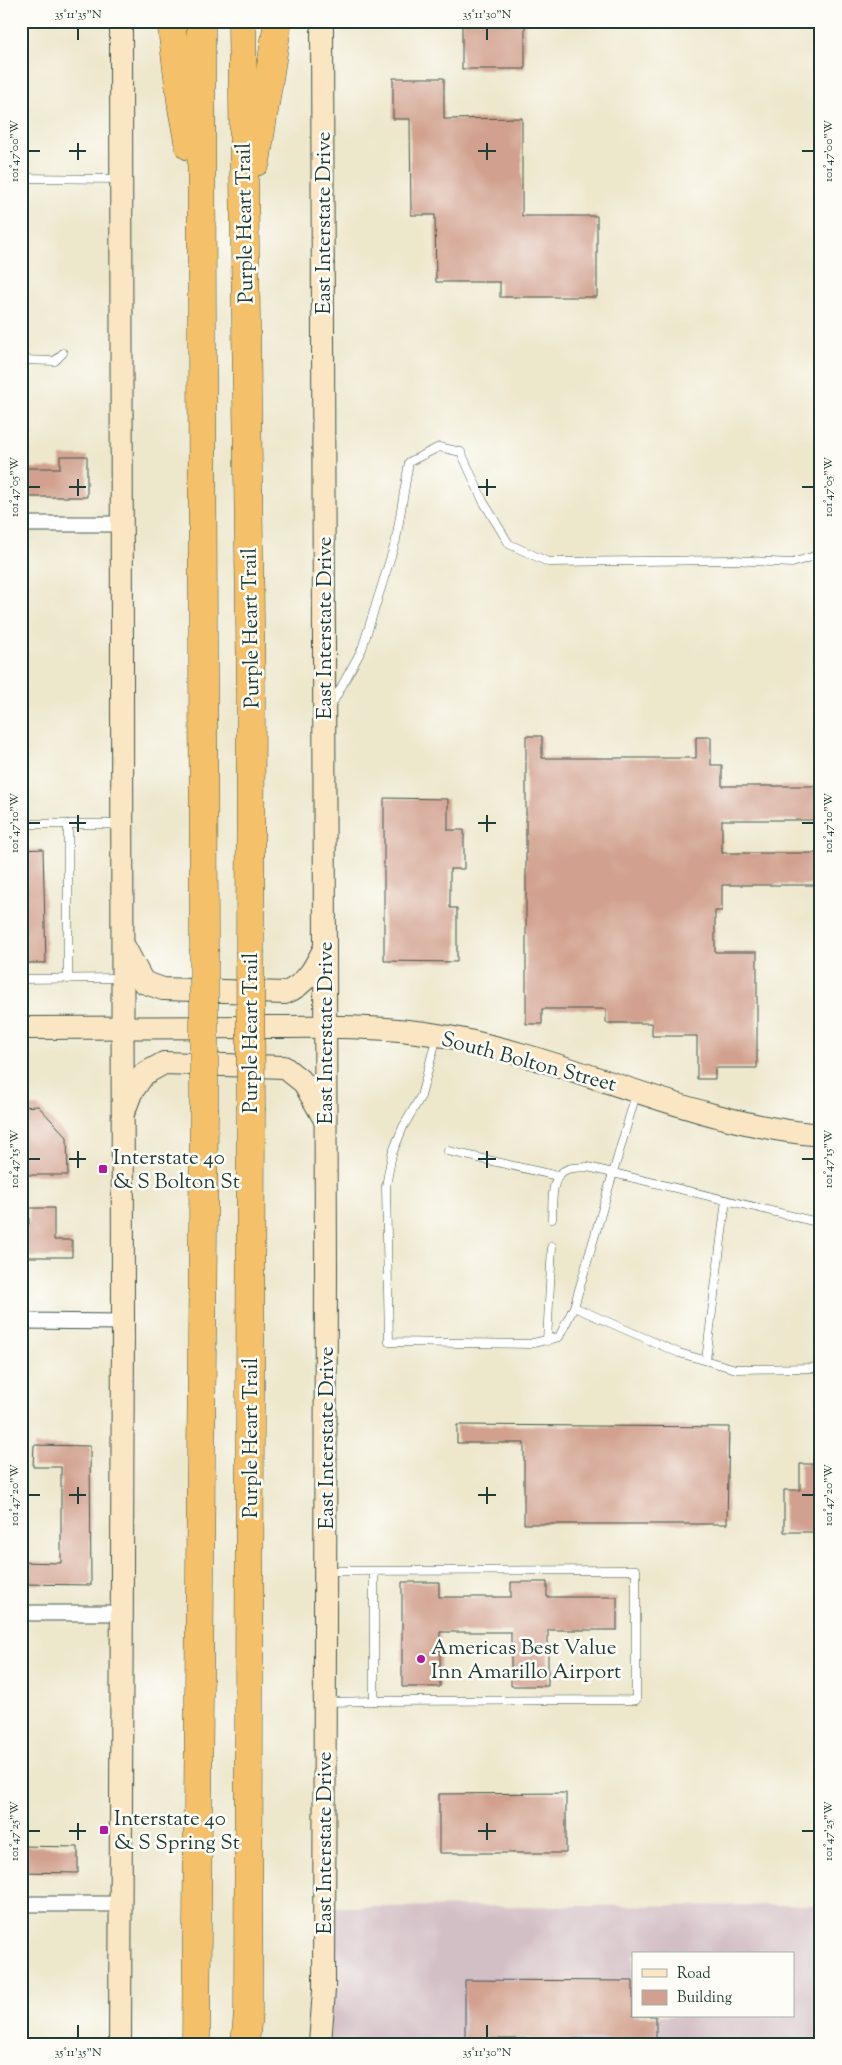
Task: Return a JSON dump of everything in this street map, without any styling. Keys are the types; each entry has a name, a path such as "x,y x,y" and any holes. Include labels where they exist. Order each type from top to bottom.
{"highway":[{"path":"171,21 182,108 202,208"},
{"name":"Purple Heart Trail","path":"196,2044 204,1110 201,21"},
{"name":"Purple Heart Trail","path":"242,21 251,695 248,2013 245,2044"},
{"path":"244,232 278,21"},
{"path":"177,2044 199,1856"}],"main road":[{"path":"120,2044 124,1322 121,21"},
{"name":"East Interstate Drive","path":"320,2044 324,1990 326,1027 322,21"},
{"path":"123,945 143,982 163,989 285,993 298,988 314,970 325,945"},
{"name":"South Bolton Street","path":"21,1028 122,1026 326,1027 384,1029 437,1034 486,1044 736,1121 821,1135"},
{"path":"123,1115 131,1093 144,1074 164,1063 284,1067 304,1084 325,1121"}],"street":[{"path":"21,524 122,524"},
{"path":"21,1321 124,1322"},
{"path":"21,1613 123,1613"},
{"path":"21,1904 122,1904"}],"lane":[{"path":"21,178 121,179"},
{"path":"21,360 54,361 63,353"},
{"path":"324,719 362,649 396,540 409,462 439,448 461,452 483,501 509,544 548,562 733,560 792,563 821,554"},
{"path":"21,824 123,824"},
{"path":"68,824 68,978"},
{"path":"21,979 123,978"},
{"path":"437,1034 421,1096 404,1126 392,1154 386,1186 389,1342 529,1344 559,1337 574,1306 637,1091"},
{"path":"448,1151 558,1176"},
{"path":"552,1220 553,1190 558,1176 567,1169 588,1167 821,1223"},
{"path":"706,1360 726,1200"},
{"path":"547,1341 552,1246"},
{"path":"574,1306 679,1353 736,1369 821,1368"},
{"path":"325,1571 636,1570 636,1700 325,1702"},
{"path":"374,1571 374,1701"}],"shaded area":[{"path":"821,1905 821,2044 330,2044 332,1907"}],"building":[{"path":"462,21 525,21 525,69 462,69"},
{"path":"393,78 444,78 444,119 522,118 522,216 597,216 597,297 500,297 500,282 436,282 435,215 411,215 410,119 393,119"},
{"path":"60,456 87,456 87,497 21,497 21,468 60,468"},
{"path":"526,736 542,736 542,758 696,758 696,737 711,737 711,765 722,765 722,786 821,786 821,820 722,820 722,853 821,853 821,885 722,885 722,911 715,911 715,952 757,952 757,1068 715,1068 715,1079 697,1079 697,1036 652,1036 652,1023 606,1023 606,1009 542,1009 542,1024 526,1024"},
{"path":"384,798 448,799 448,830 464,830 464,869 450,869 450,908 457,908 457,962 384,961"},
{"path":"43,849 46,963 21,963 21,850"},
{"path":"38,1106 67,1137 68,1175 21,1175 21,1107"},
{"path":"29,1208 54,1208 54,1240 72,1240 72,1257 21,1257 21,1224 29,1224"},
{"path":"457,1425 729,1427 727,1524 524,1524 524,1443 457,1443"},
{"path":"34,1445 90,1446 91,1585 21,1584 21,1562 61,1563 61,1467 33,1467"},
{"path":"800,1464 821,1464 821,1532 784,1532 784,1490 800,1490"},
{"name":"Americas Best Value Inn Amarillo Airport","path":"402,1582 439,1582 439,1597 511,1597 511,1582 547,1582 547,1597 617,1597 617,1630 548,1630 548,1686 511,1686 511,1632 440,1632 440,1687 402,1687"},
{"path":"566,1793 566,1853 439,1853 439,1794"},
{"path":"21,1846 78,1847 78,1873 21,1872"},
{"path":"465,1980 632,1981 632,2018 656,2018 656,2039 465,2039"}],"place":[{"name":"Interstate 40 & S Bolton St","path":"103,1169"},
{"name":"Americas Best Value Inn Amarillo Airport","path":"421,1659"},
{"name":"Interstate 40 & S Spring St","path":"104,1830"}]}
